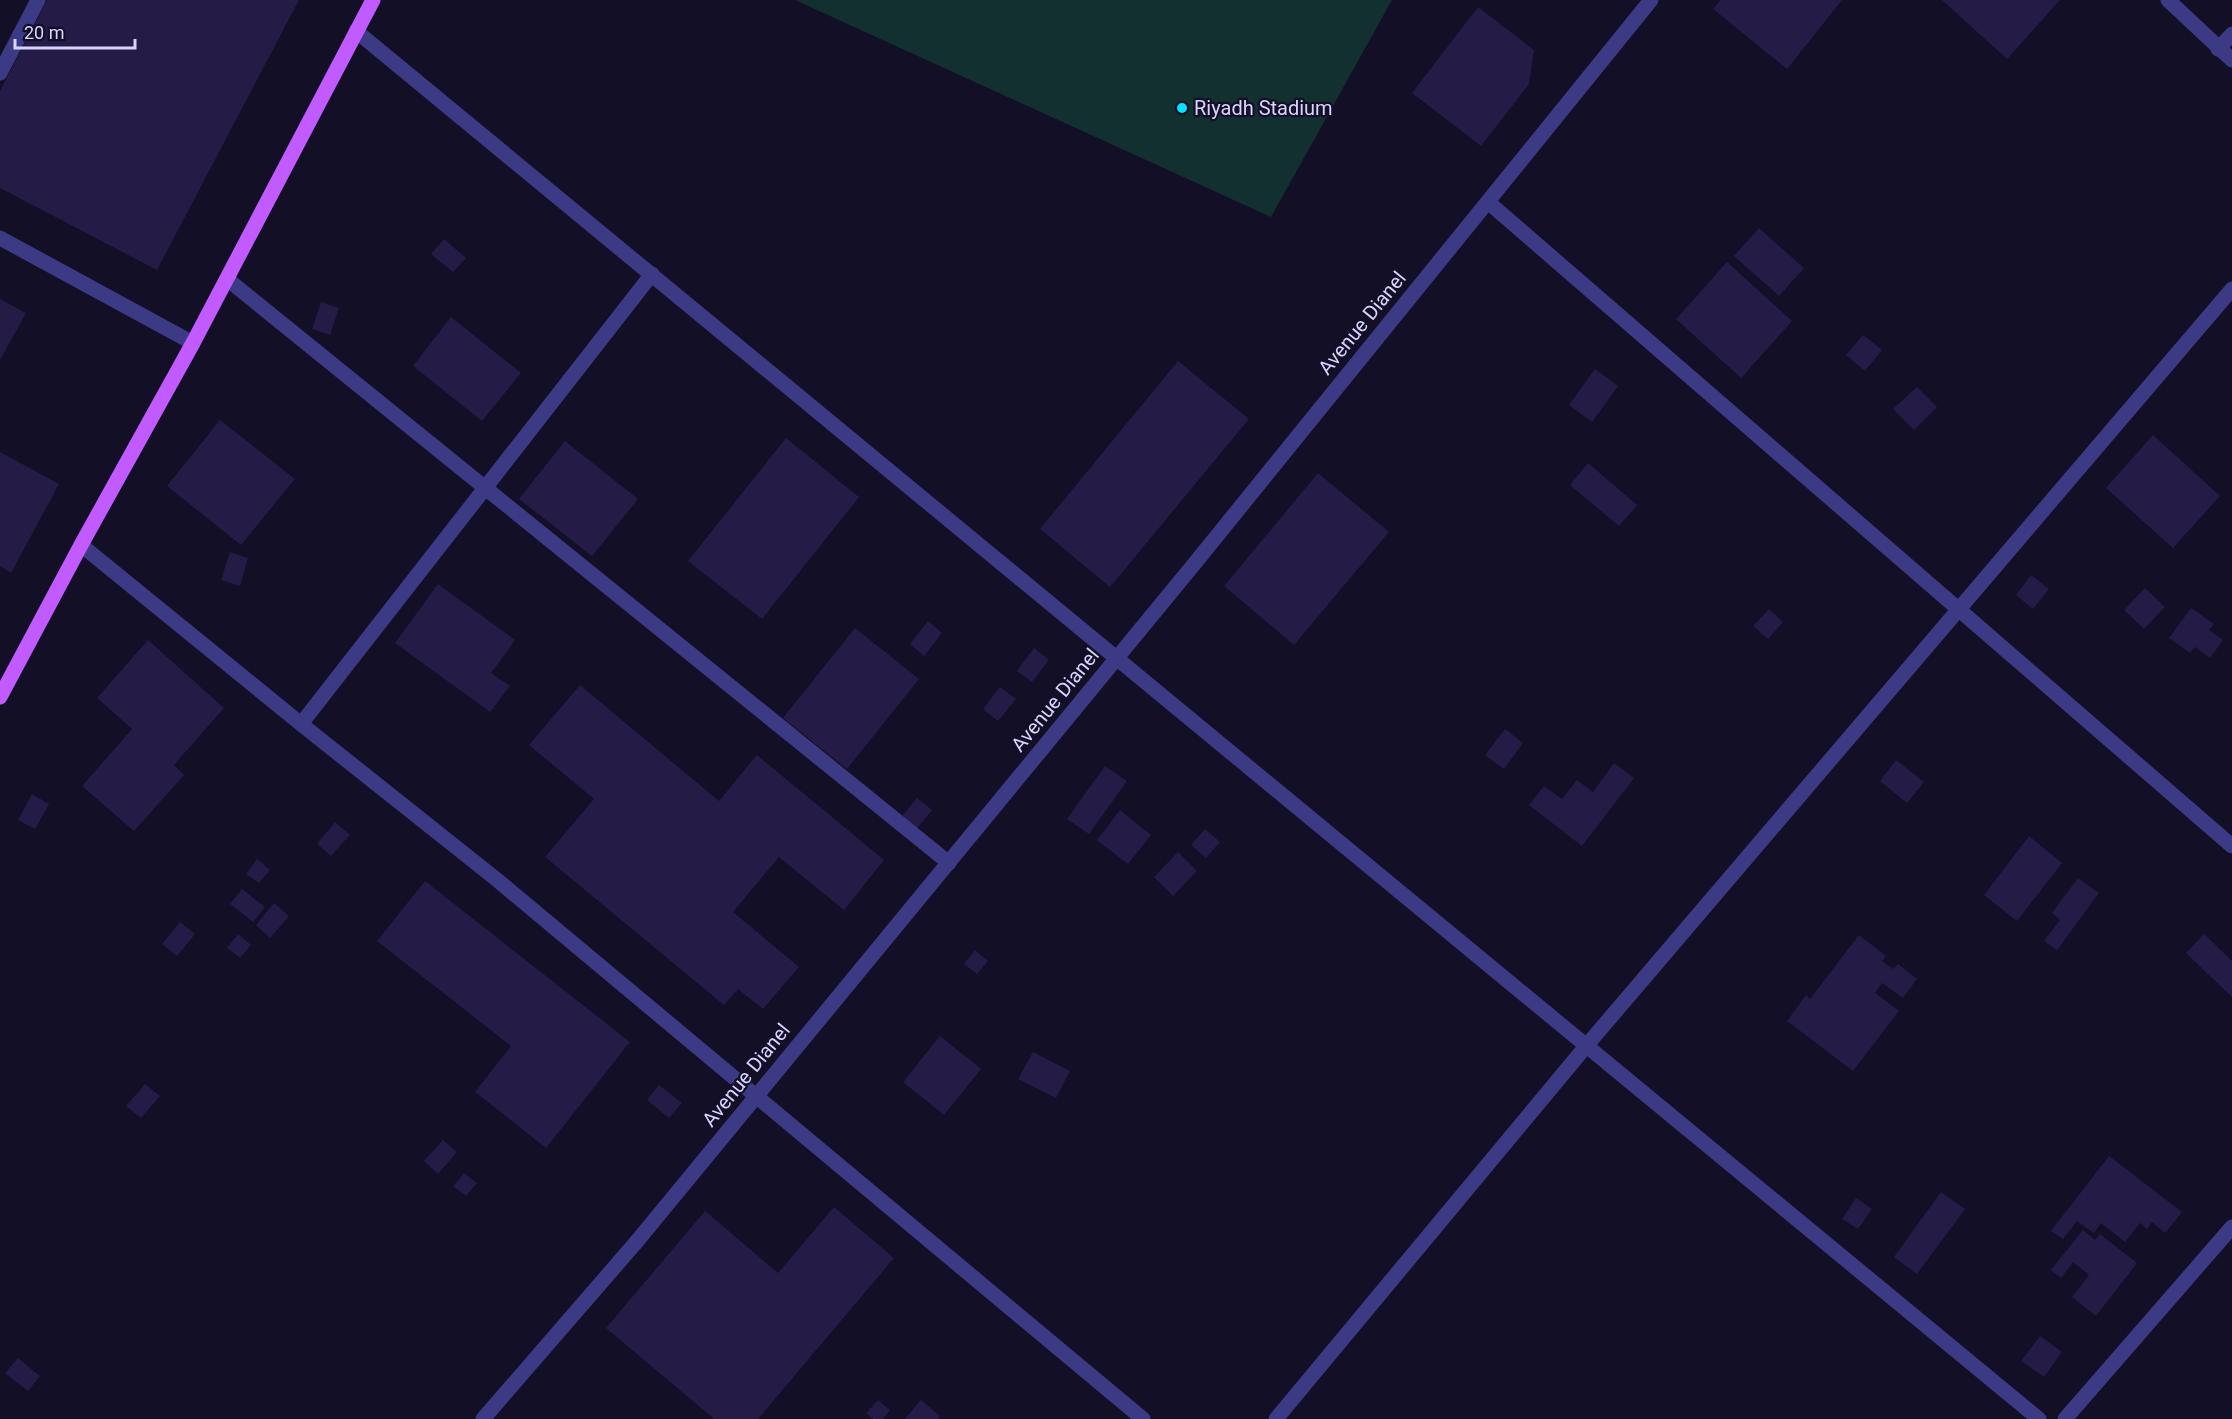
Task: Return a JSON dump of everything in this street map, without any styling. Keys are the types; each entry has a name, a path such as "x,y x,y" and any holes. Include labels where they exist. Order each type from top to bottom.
{"main road":[{"path":"0,697 81,545 194,343 373,0"}],"street":[{"path":"0,73 38,0"},
{"name":"Avenue Dianel","path":"483,1419 638,1240 949,863 1651,0"},
{"path":"2168,0 2232,60"},
{"path":"356,31 1118,657 2039,1419"},
{"path":"2218,49 2232,34"},
{"path":"1488,202 2232,846"},
{"path":"0,238 194,343"},
{"path":"300,724 652,274"},
{"path":"227,279 949,863"},
{"path":"1276,1419 1587,1045 2232,289"},
{"path":"81,545 300,724 496,879 1143,1419"},
{"path":"2065,1419 2232,1227"}],"green space":[{"name":"Riyadh Stadium","path":"795,0 1392,0 1271,217"}],"building":[{"path":"47,0 299,0 157,270 0,188 0,91"},
{"path":"1721,0 1842,0 1787,69 1713,9"},
{"path":"1942,0 2060,0 2007,59"},
{"path":"1478,7 1534,50 1529,84 1481,146 1412,93"},
{"path":"1759,228 1804,268 1779,296 1734,256"},
{"path":"444,239 466,258 453,272 431,254"},
{"path":"1727,262 1792,321 1741,378 1676,319"},
{"path":"0,299 26,313 0,360"},
{"path":"321,302 339,308 330,335 312,329"},
{"path":"451,317 521,373 482,421 413,366"},
{"path":"1863,335 1882,350 1865,371 1846,355"},
{"path":"1178,361 1249,419 1110,587 1040,529"},
{"path":"1595,369 1618,386 1592,422 1569,405"},
{"path":"1917,387 1937,407 1914,430 1893,409"},
{"path":"220,420 295,479 241,545 167,486"},
{"path":"2153,435 2220,496 2173,548 2106,488"},
{"path":"786,438 859,497 762,619 688,561"},
{"path":"565,441 638,499 592,556 519,499"},
{"path":"0,452 59,484 11,573 0,566"},
{"path":"1588,463 1637,505 1619,526 1570,485"},
{"path":"1318,473 1389,532 1294,645 1224,586"},
{"path":"230,552 248,558 240,586 221,580"},
{"path":"2031,575 2049,589 2033,609 2016,595"},
{"path":"438,584 515,640 491,673 510,686 490,712 395,643"},
{"path":"2145,588 2165,607 2144,629 2124,610"},
{"path":"2191,608 2214,624 2209,630 2223,640 2210,658 2195,647 2190,653 2169,638"},
{"path":"1769,609 1783,622 1768,639 1753,626"},
{"path":"928,621 942,633 924,656 910,644"},
{"path":"855,628 919,679 847,769 783,718"},
{"path":"148,640 224,708 174,765 184,775 134,831 82,786 132,729 97,698"},
{"path":"1034,648 1049,660 1032,682 1017,671"},
{"path":"580,685 719,801 757,755 884,860 844,910 779,857 733,912 799,967 763,1009 738,989 724,1005 545,857 594,799 529,745"},
{"path":"1000,687 1016,699 998,721 983,709"},
{"path":"1505,729 1523,743 1504,769 1485,755"},
{"path":"1896,760 1924,782 1907,803 1880,781"},
{"path":"1614,763 1634,778 1582,846 1529,805 1544,786 1562,799 1577,780 1593,792"},
{"path":"1105,766 1127,781 1089,834 1067,819"},
{"path":"32,794 49,804 35,829 18,820"},
{"path":"917,798 932,810 914,832 899,820"},
{"path":"1120,810 1151,835 1128,864 1097,840"},
{"path":"335,822 350,835 331,856 317,844"},
{"path":"1205,829 1220,842 1206,858 1191,845"},
{"path":"2029,836 2062,863 2017,921 1984,895"},
{"path":"1178,852 1197,871 1173,896 1154,877"},
{"path":"257,859 270,870 259,883 246,874"},
{"path":"2078,878 2099,893 2057,950 2044,941 2060,920 2052,913"},
{"path":"425,881 630,1042 546,1148 475,1092 511,1046 377,941"},
{"path":"242,889 265,907 253,922 230,904"},
{"path":"274,903 289,916 270,938 256,925"},
{"path":"180,922 195,934 177,956 162,944"},
{"path":"238,934 251,945 240,958 227,948"},
{"path":"2204,934 2232,961 2232,997 2186,953"},
{"path":"1859,935 1886,956 1882,961 1893,969 1898,964 1917,979 1903,998 1882,983 1875,993 1899,1011 1853,1071 1787,1021 1806,995 1810,999"},
{"path":"975,950 988,961 977,974 964,964"},
{"path":"940,1036 981,1069 944,1115 903,1082"},
{"path":"1033,1052 1070,1071 1056,1098 1018,1079"},
{"path":"145,1084 160,1096 141,1118 126,1106"},
{"path":"659,1085 682,1103 669,1118 647,1100"},
{"path":"443,1140 457,1152 438,1174 424,1161"},
{"path":"2109,1156 2182,1212 2165,1233 2152,1222 2147,1229 2140,1223 2125,1242 2101,1223 2094,1233 2077,1221 2063,1239 2051,1231"},
{"path":"464,1173 477,1183 466,1196 453,1186"},
{"path":"1941,1192 1965,1209 1917,1274 1894,1257"},
{"path":"1856,1198 1872,1209 1858,1229 1842,1219"},
{"path":"834,1207 894,1258 758,1419 714,1419 606,1328 705,1211 778,1273"},
{"path":"2083,1230 2095,1240 2100,1234 2137,1263 2096,1316 2072,1297 2089,1275 2073,1262 2061,1278 2051,1270"},
{"path":"2040,1336 2062,1352 2044,1377 2021,1361"},
{"path":"18,1358 40,1376 28,1391 5,1373"},
{"path":"878,1400 890,1410 883,1419 873,1419 866,1413"},
{"path":"921,1400 940,1416 938,1419 905,1419"}],"place":[{"name":"Riyadh Stadium","path":"1182,108"}]}
